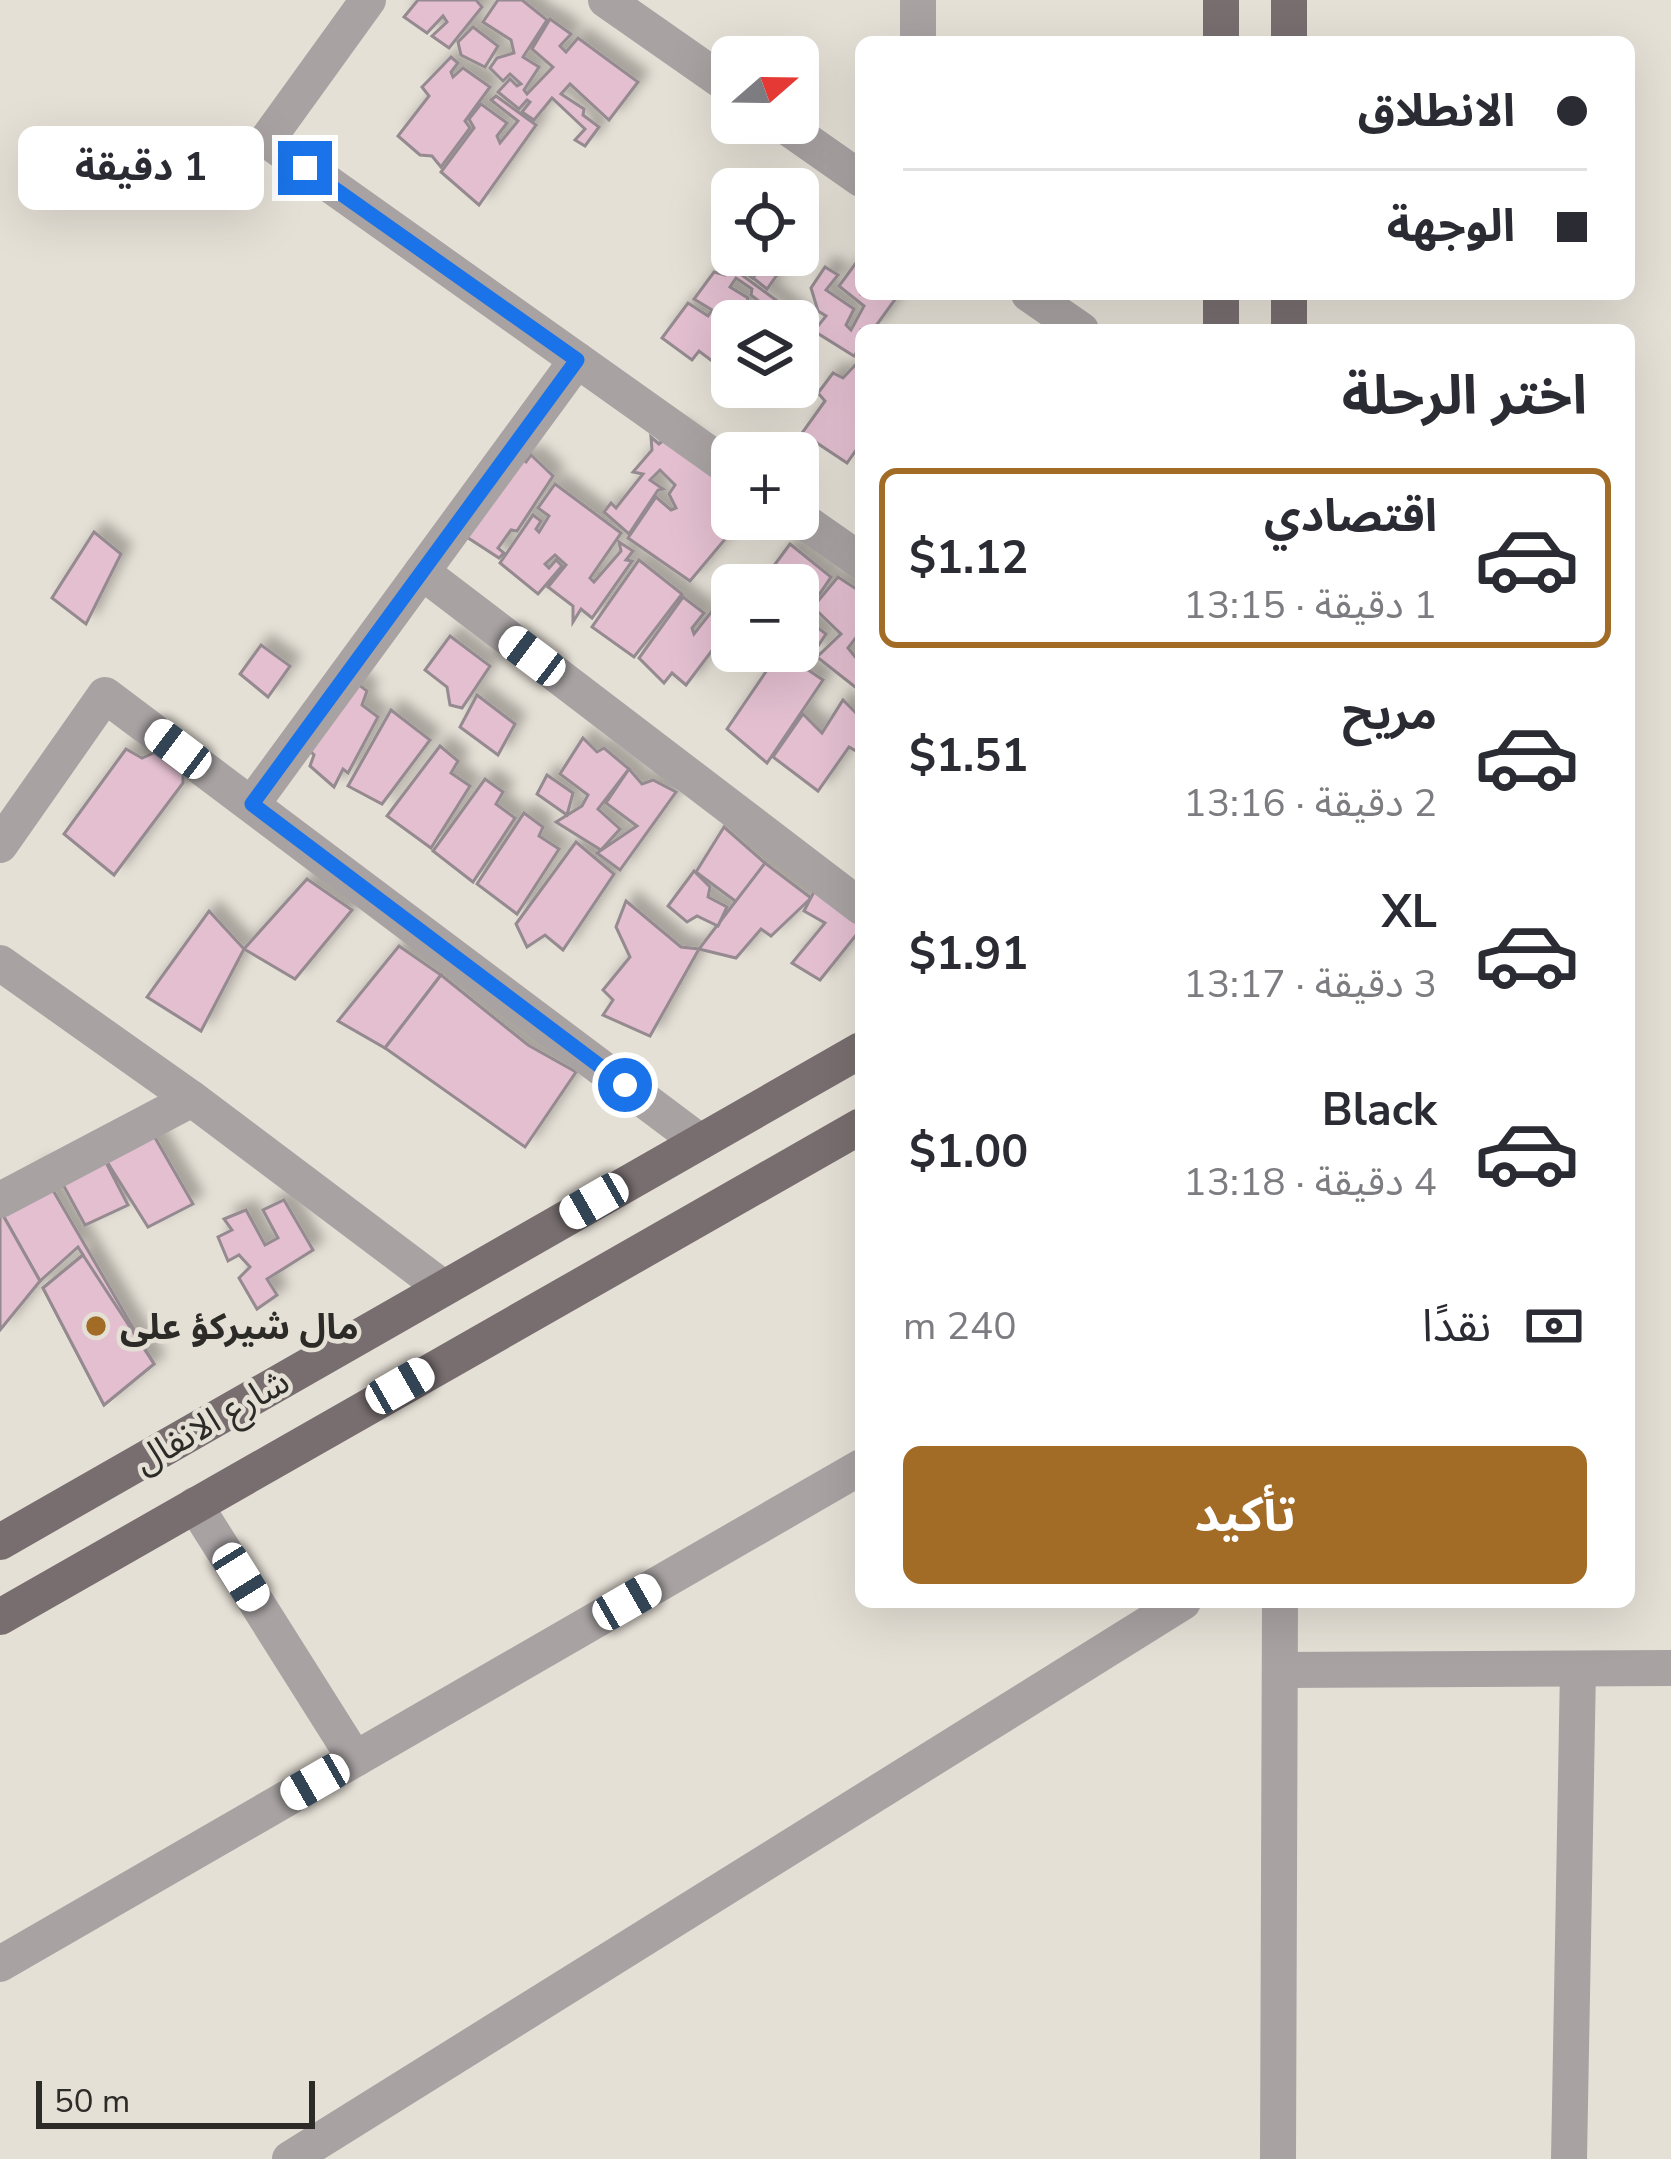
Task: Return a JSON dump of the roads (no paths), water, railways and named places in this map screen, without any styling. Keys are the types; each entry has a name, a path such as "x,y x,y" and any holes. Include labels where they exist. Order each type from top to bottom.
{"main road":[{"path":"1221,0 1221,36"},
{"path":"1289,0 1289,36"},
{"name":"شارع الانفال","path":"0,1543 855,1053"},
{"name":"شارع الانفال","path":"0,1617 855,1129"},
{"path":"489,1260 524,1315"}],"street":[{"path":"368,0 267,140 711,455"},
{"path":"918,0 918,36"},
{"path":"615,3 711,73"},
{"path":"812,144 855,174"},
{"path":"1038,300 1073,324"},
{"path":"252,804 577,360"},
{"path":"819,532 855,557"},
{"path":"422,572 855,902"},
{"path":"0,845 105,695 700,1142"},
{"path":"0,963 192,1099 442,1287"},
{"path":"0,1200 192,1099"},
{"path":"0,1964 855,1470"},
{"path":"195,1505 355,1760"},
{"path":"290,2159 1173,1608"},
{"path":"1278,2159 1280,1608"},
{"path":"1280,1670 1671,1668"},
{"path":"1569,2159 1578,1669"}],"place":[{"name":"مال شيركؤ على","path":"96,1326"}]}
